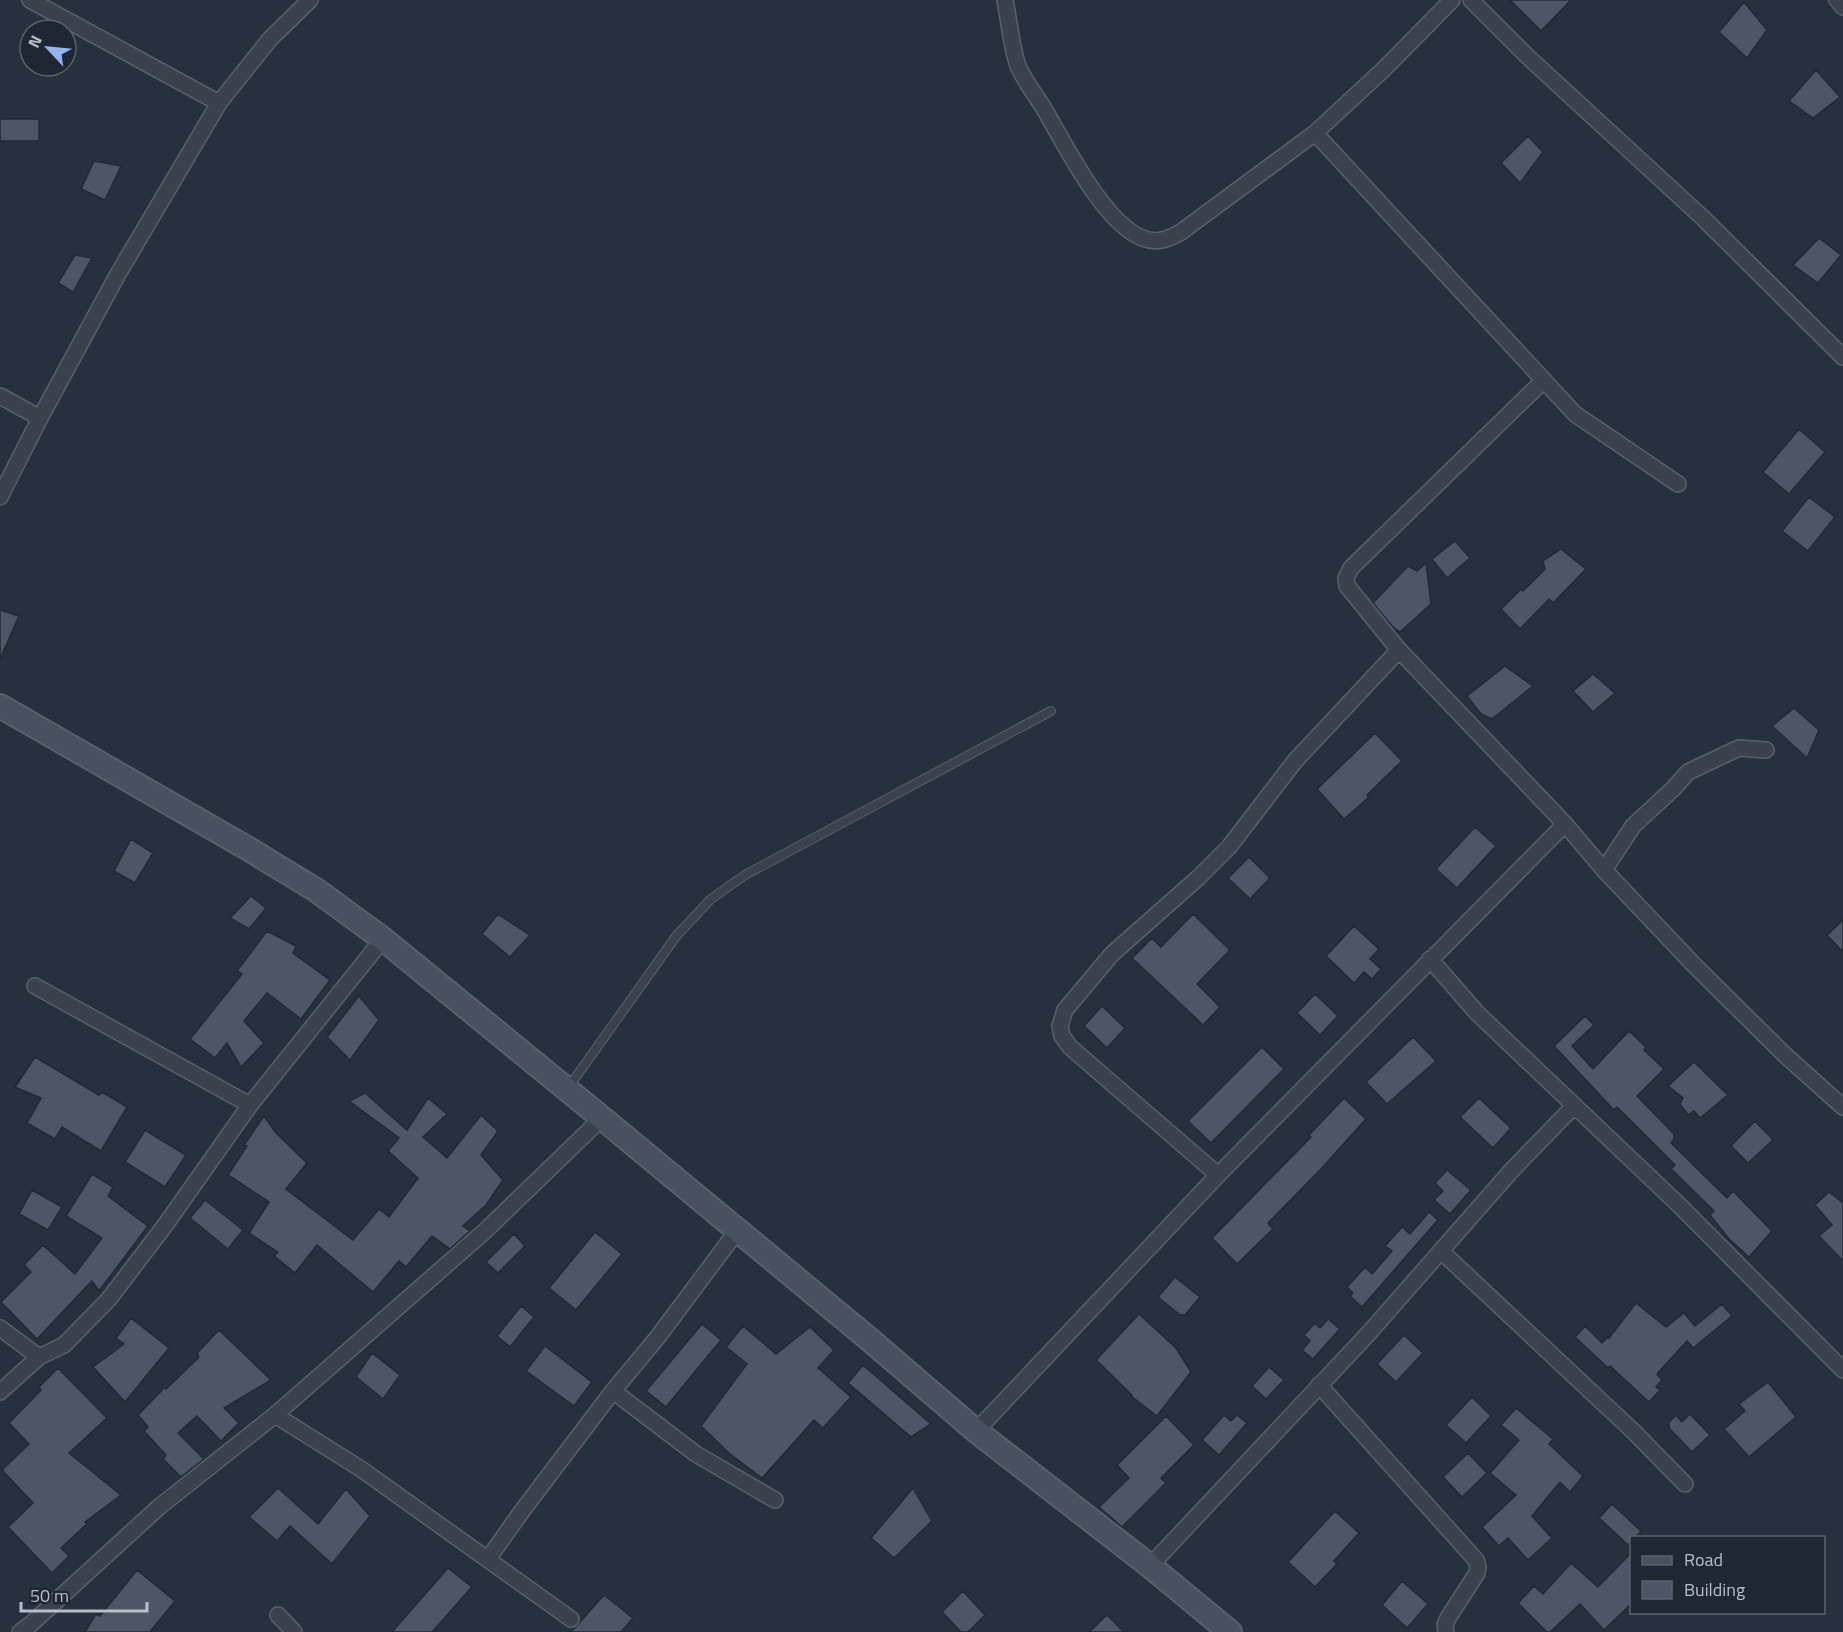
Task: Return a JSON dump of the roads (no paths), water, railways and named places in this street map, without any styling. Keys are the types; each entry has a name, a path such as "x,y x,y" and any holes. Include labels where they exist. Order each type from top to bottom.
{"street":[{"path":"30,0 219,103"},
{"path":"0,497 40,418 150,218 219,103 270,39 310,0"},
{"path":"1005,0 1018,65 1091,189 1134,234 1145,239 1166,240 1181,232 1314,133 1383,69 1452,0"},
{"path":"1471,0 1527,56 1711,225 1843,357"},
{"path":"1837,0 1843,7"},
{"path":"1314,133 1575,414 1678,484"},
{"path":"1544,381 1351,568 1346,578 1347,586 1399,650 1565,824 1604,870 1696,967 1785,1055 1843,1107"},
{"path":"0,396 40,418"},
{"path":"1218,1175 1070,1047 1062,1036 1060,1026 1065,1010 1112,954 1199,878 1229,848 1294,761 1399,650"},
{"path":"0,706 306,884 383,939 568,1089 976,1431 1150,1566 1230,1632"},
{"path":"1604,870 1633,826 1688,772 1739,748 1766,750"},
{"path":"976,1431 1218,1175 1565,824"},
{"path":"0,1392 39,1356 64,1345 109,1299 166,1224 250,1105 383,939"},
{"path":"1430,959 1477,1013 1679,1205 1843,1370"},
{"path":"34,986 250,1105"},
{"path":"1150,1566 1442,1252 1512,1170 1574,1106"},
{"path":"20,1632 159,1507 275,1415 485,1231 602,1118"},
{"path":"488,1559 522,1510 613,1391 657,1338 737,1231"},
{"path":"1442,1252 1633,1431 1685,1485"},
{"path":"0,1328 39,1356"},
{"path":"1319,1385 1476,1560 1477,1573 1448,1618 1445,1625 1446,1632"},
{"path":"613,1391 696,1454 775,1500"},
{"path":"275,1415 361,1469 571,1619"},
{"path":"278,1615 294,1632"}],"lane":[{"path":"568,1089 677,935 711,899 745,875 1051,711"}]}
